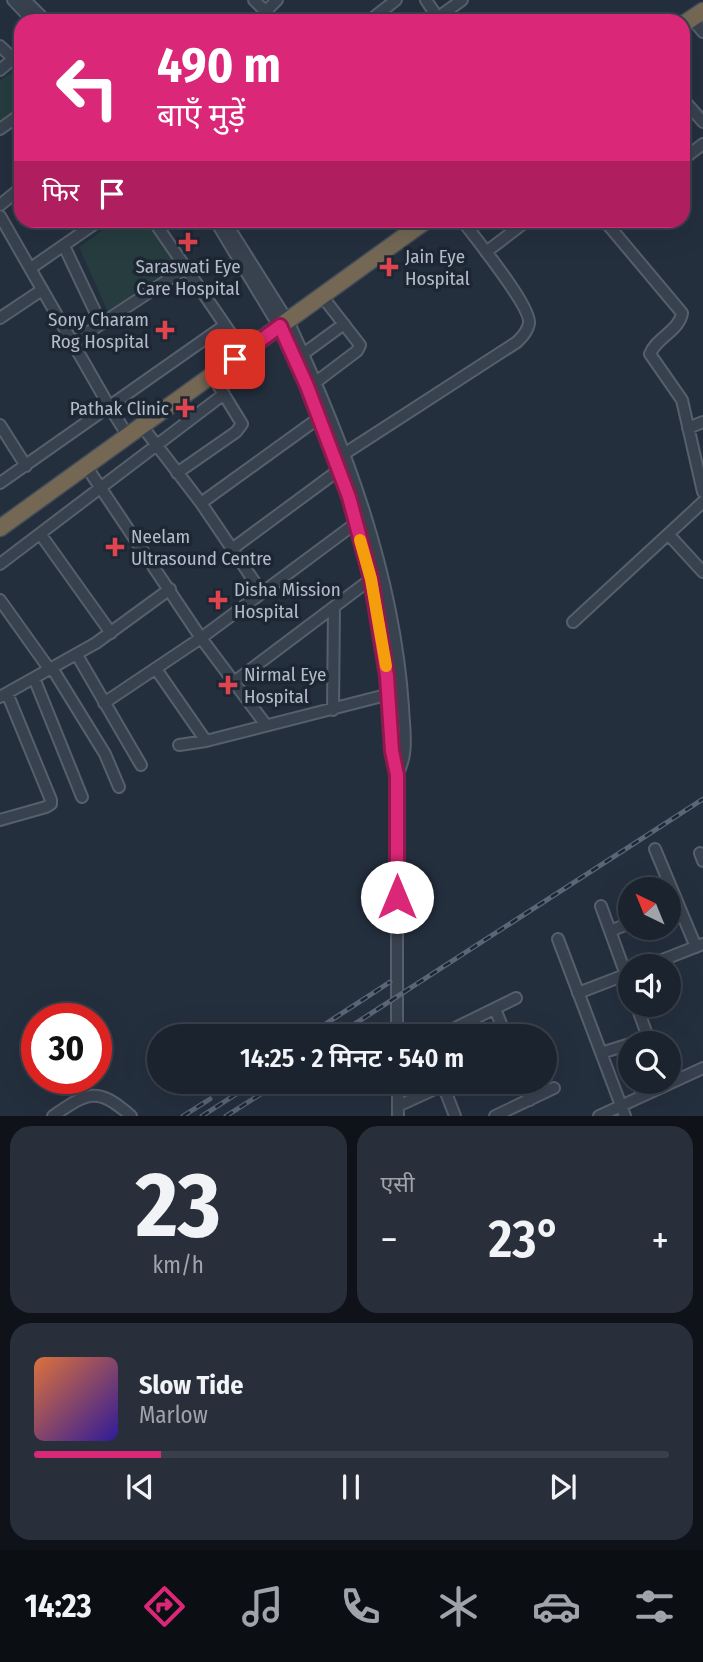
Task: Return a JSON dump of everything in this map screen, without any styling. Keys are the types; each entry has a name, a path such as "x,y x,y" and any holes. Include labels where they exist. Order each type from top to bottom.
{"highway":[{"path":"0,528 86,466 125,431 142,426 212,375 400,228"},
{"path":"0,515 125,431 238,344 322,296 416,228"}],"street":[{"path":"254,0 268,14"},
{"path":"265,11 277,0"},
{"path":"378,14 397,0"},
{"path":"444,14 462,0"},
{"path":"18,1 36,14"},
{"path":"0,46 14,60"},
{"path":"690,107 703,122"},
{"path":"0,215 72,344 125,431"},
{"path":"31,268 89,228"},
{"path":"158,228 238,344"},
{"path":"220,228 303,354 316,382 371,579 390,694 392,751 397,775 397,1024"},
{"path":"229,228 281,319 344,454 368,526 391,618 400,673 405,748 404,761 397,775"},
{"path":"344,454 517,342 525,334 529,324 523,304 469,228"},
{"path":"486,252 518,228"},
{"path":"611,228 681,310 681,319 653,347 650,354 679,394 702,487"},
{"path":"64,246 101,324"},
{"path":"72,344 186,268"},
{"path":"0,318 42,290"},
{"path":"316,382 360,348 322,296"},
{"path":"303,354 344,324"},
{"path":"0,483 225,325"},
{"path":"177,473 242,424 212,375"},
{"path":"0,564 224,394"},
{"path":"201,503 324,414"},
{"path":"688,428 703,422"},
{"path":"0,425 26,466"},
{"path":"142,426 201,503 262,593"},
{"path":"86,466 201,638 266,725"},
{"path":"232,550 340,470"},
{"path":"573,622 703,503"},
{"path":"104,703 201,638 356,523"},
{"path":"41,535 111,633"},
{"path":"669,535 703,572"},
{"path":"234,682 371,579"},
{"path":"0,820 51,804 4,695 77,655 170,589"},
{"path":"0,600 51,669 105,754 120,787"},
{"path":"333,710 334,607"},
{"path":"378,622 391,618"},
{"path":"77,655 141,765"},
{"path":"156,669 206,741"},
{"path":"34,678 82,797"},
{"path":"179,745 206,741 390,694"},
{"path":"655,849 664,877"},
{"path":"601,906 620,954"},
{"path":"677,954 699,945 681,918"},
{"path":"610,931 618,928"},
{"path":"558,939 623,1111"},
{"path":"578,993 618,978"},
{"path":"464,1024 516,998"},
{"path":"495,1009 501,1024"},
{"path":"601,1053 618,1048"},
{"path":"681,1077 703,1068"},
{"path":"53,1116 74,1101 98,1094 108,1098 131,1116"},
{"path":"398,1111 426,1094"},
{"path":"446,1094 455,1116"},
{"path":"528,1094 530,1100"},
{"path":"495,1116 542,1094"},
{"path":"599,1116 623,1111 649,1094"}],"green space":[{"path":"14,71 14,111 0,121 0,80"},
{"path":"106,228 152,228 178,266 109,314 79,247"}],"railway":[{"path":"355,1024 703,799"},
{"path":"325,1024 390,982"},
{"path":"202,1116 236,1094"},
{"path":"226,1116 261,1094"},
{"path":"183,1116 210,1099"}],"slow traffic":[{"path":"360,540 371,579 386,666"}],"place":[{"name":"Saraswati Eye Care Hospital","path":"188,242"},
{"name":"Jain Eye Hospital","path":"389,267"},
{"name":"Sony Charam Rog Hospital","path":"165,330"},
{"name":"Pathak Clinic","path":"185,408"},
{"name":"Neelam Ultrasound Centre","path":"115,547"},
{"name":"Disha Mission Hospital","path":"218,600"},
{"name":"Nirmal Eye Hospital","path":"228,685"}],"route":[{"path":"235,359 280,326 329,440 349,497 371,579 390,694 392,751 397,775 397,897"}]}
